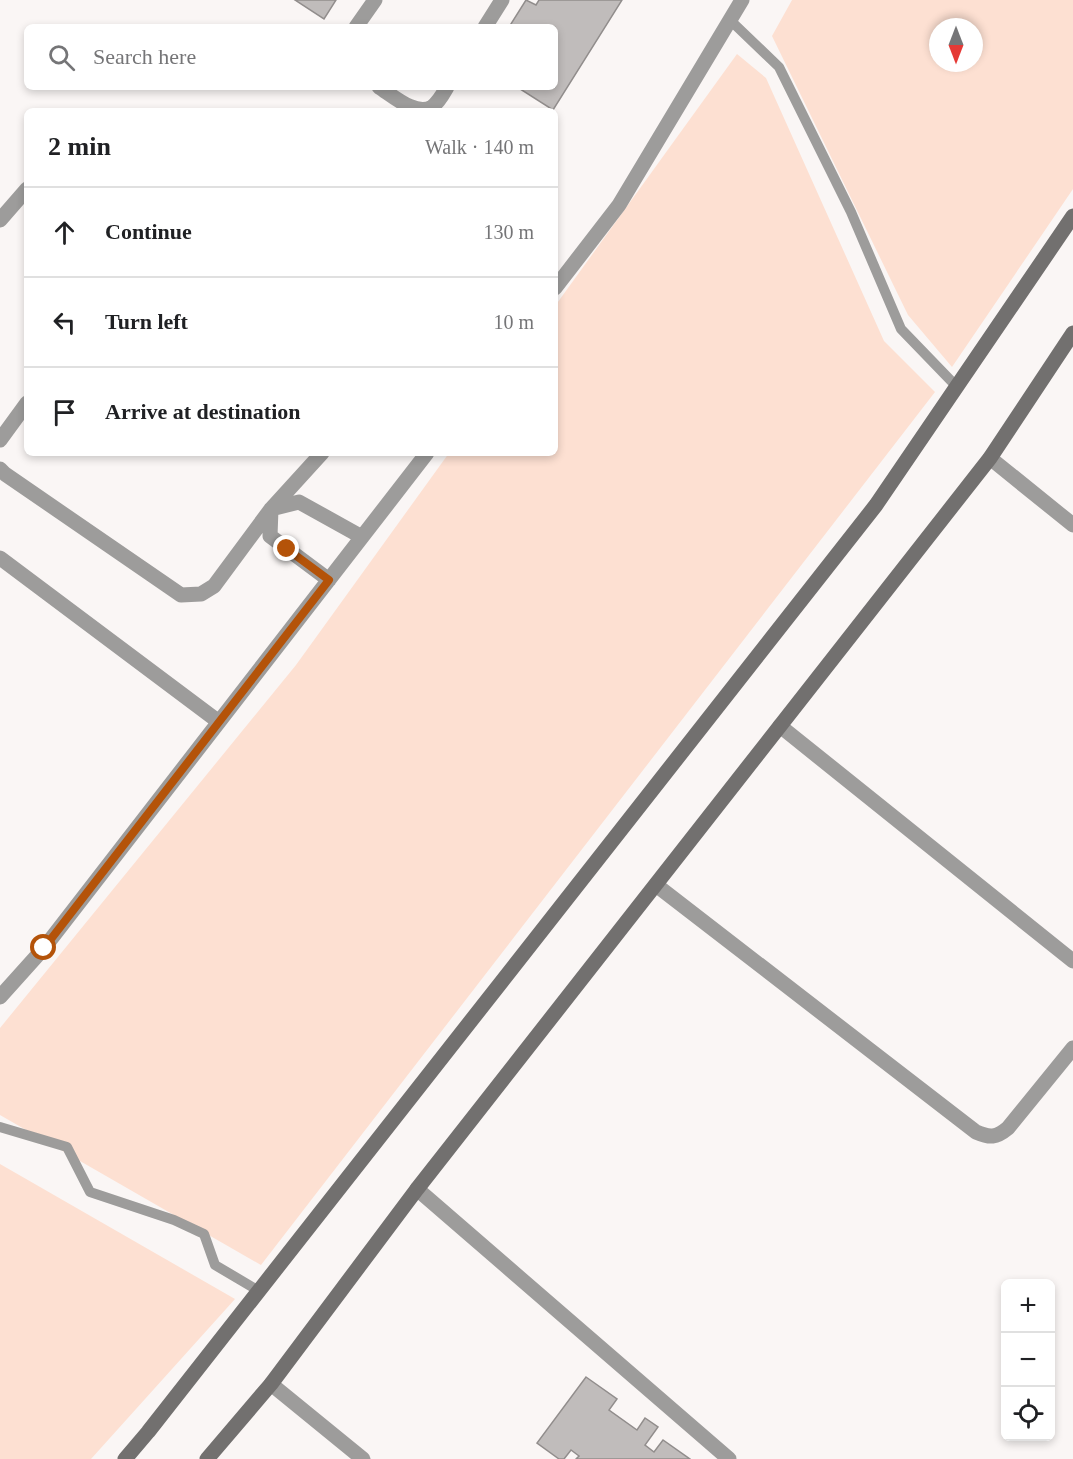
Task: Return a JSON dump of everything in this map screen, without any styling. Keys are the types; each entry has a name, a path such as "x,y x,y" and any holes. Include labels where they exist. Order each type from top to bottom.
{"street":[{"path":"358,24 375,0"},
{"path":"486,24 502,0"},
{"path":"558,284 619,206 742,0"},
{"path":"384,90 415,108"},
{"path":"431,108 445,90"},
{"path":"0,220 24,192"},
{"path":"125,1459 260,1291 876,505 1073,216"},
{"path":"207,1459 271,1384 417,1189 990,458 1073,333"},
{"path":"0,440 24,407"},
{"path":"0,469 181,595 201,594 214,586 271,509 319,456"},
{"path":"0,997 44,948 425,456"},
{"path":"990,458 1073,525"},
{"path":"271,509 298,502 362,537"},
{"path":"271,509 270,536 329,580"},
{"path":"0,558 219,722"},
{"path":"780,726 1073,962"},
{"path":"656,885 976,1132 989,1138 998,1136 1008,1128 1073,1048"},
{"path":"417,1189 729,1459"},
{"path":"271,1384 363,1459"}],"lane":[{"path":"730,20 779,67 851,212 901,329 957,387"},
{"path":"0,1127 67,1147 90,1192 174,1220 204,1234 215,1265 260,1291"}],"shaded area":[{"path":"792,0 1073,0 1073,189 952,367 908,315 772,36"},
{"path":"737,54 766,78 884,341 935,392 261,1265 0,1115 0,1028 296,665 447,456 558,456 558,302"},
{"path":"0,1164 235,1299 91,1459 0,1459"}],"building":[{"path":"295,0 336,0 324,19"},
{"path":"526,0 536,5 539,0 622,0 554,108 550,108 522,90 558,90 558,24 511,24"},
{"path":"586,1377 617,1399 609,1410 637,1430 645,1418 658,1427 645,1445 654,1452 663,1440 690,1459 576,1459 579,1456 571,1450 564,1459 559,1459 537,1443"}],"route":[{"path":"44,948 329,580 287,549"}]}
